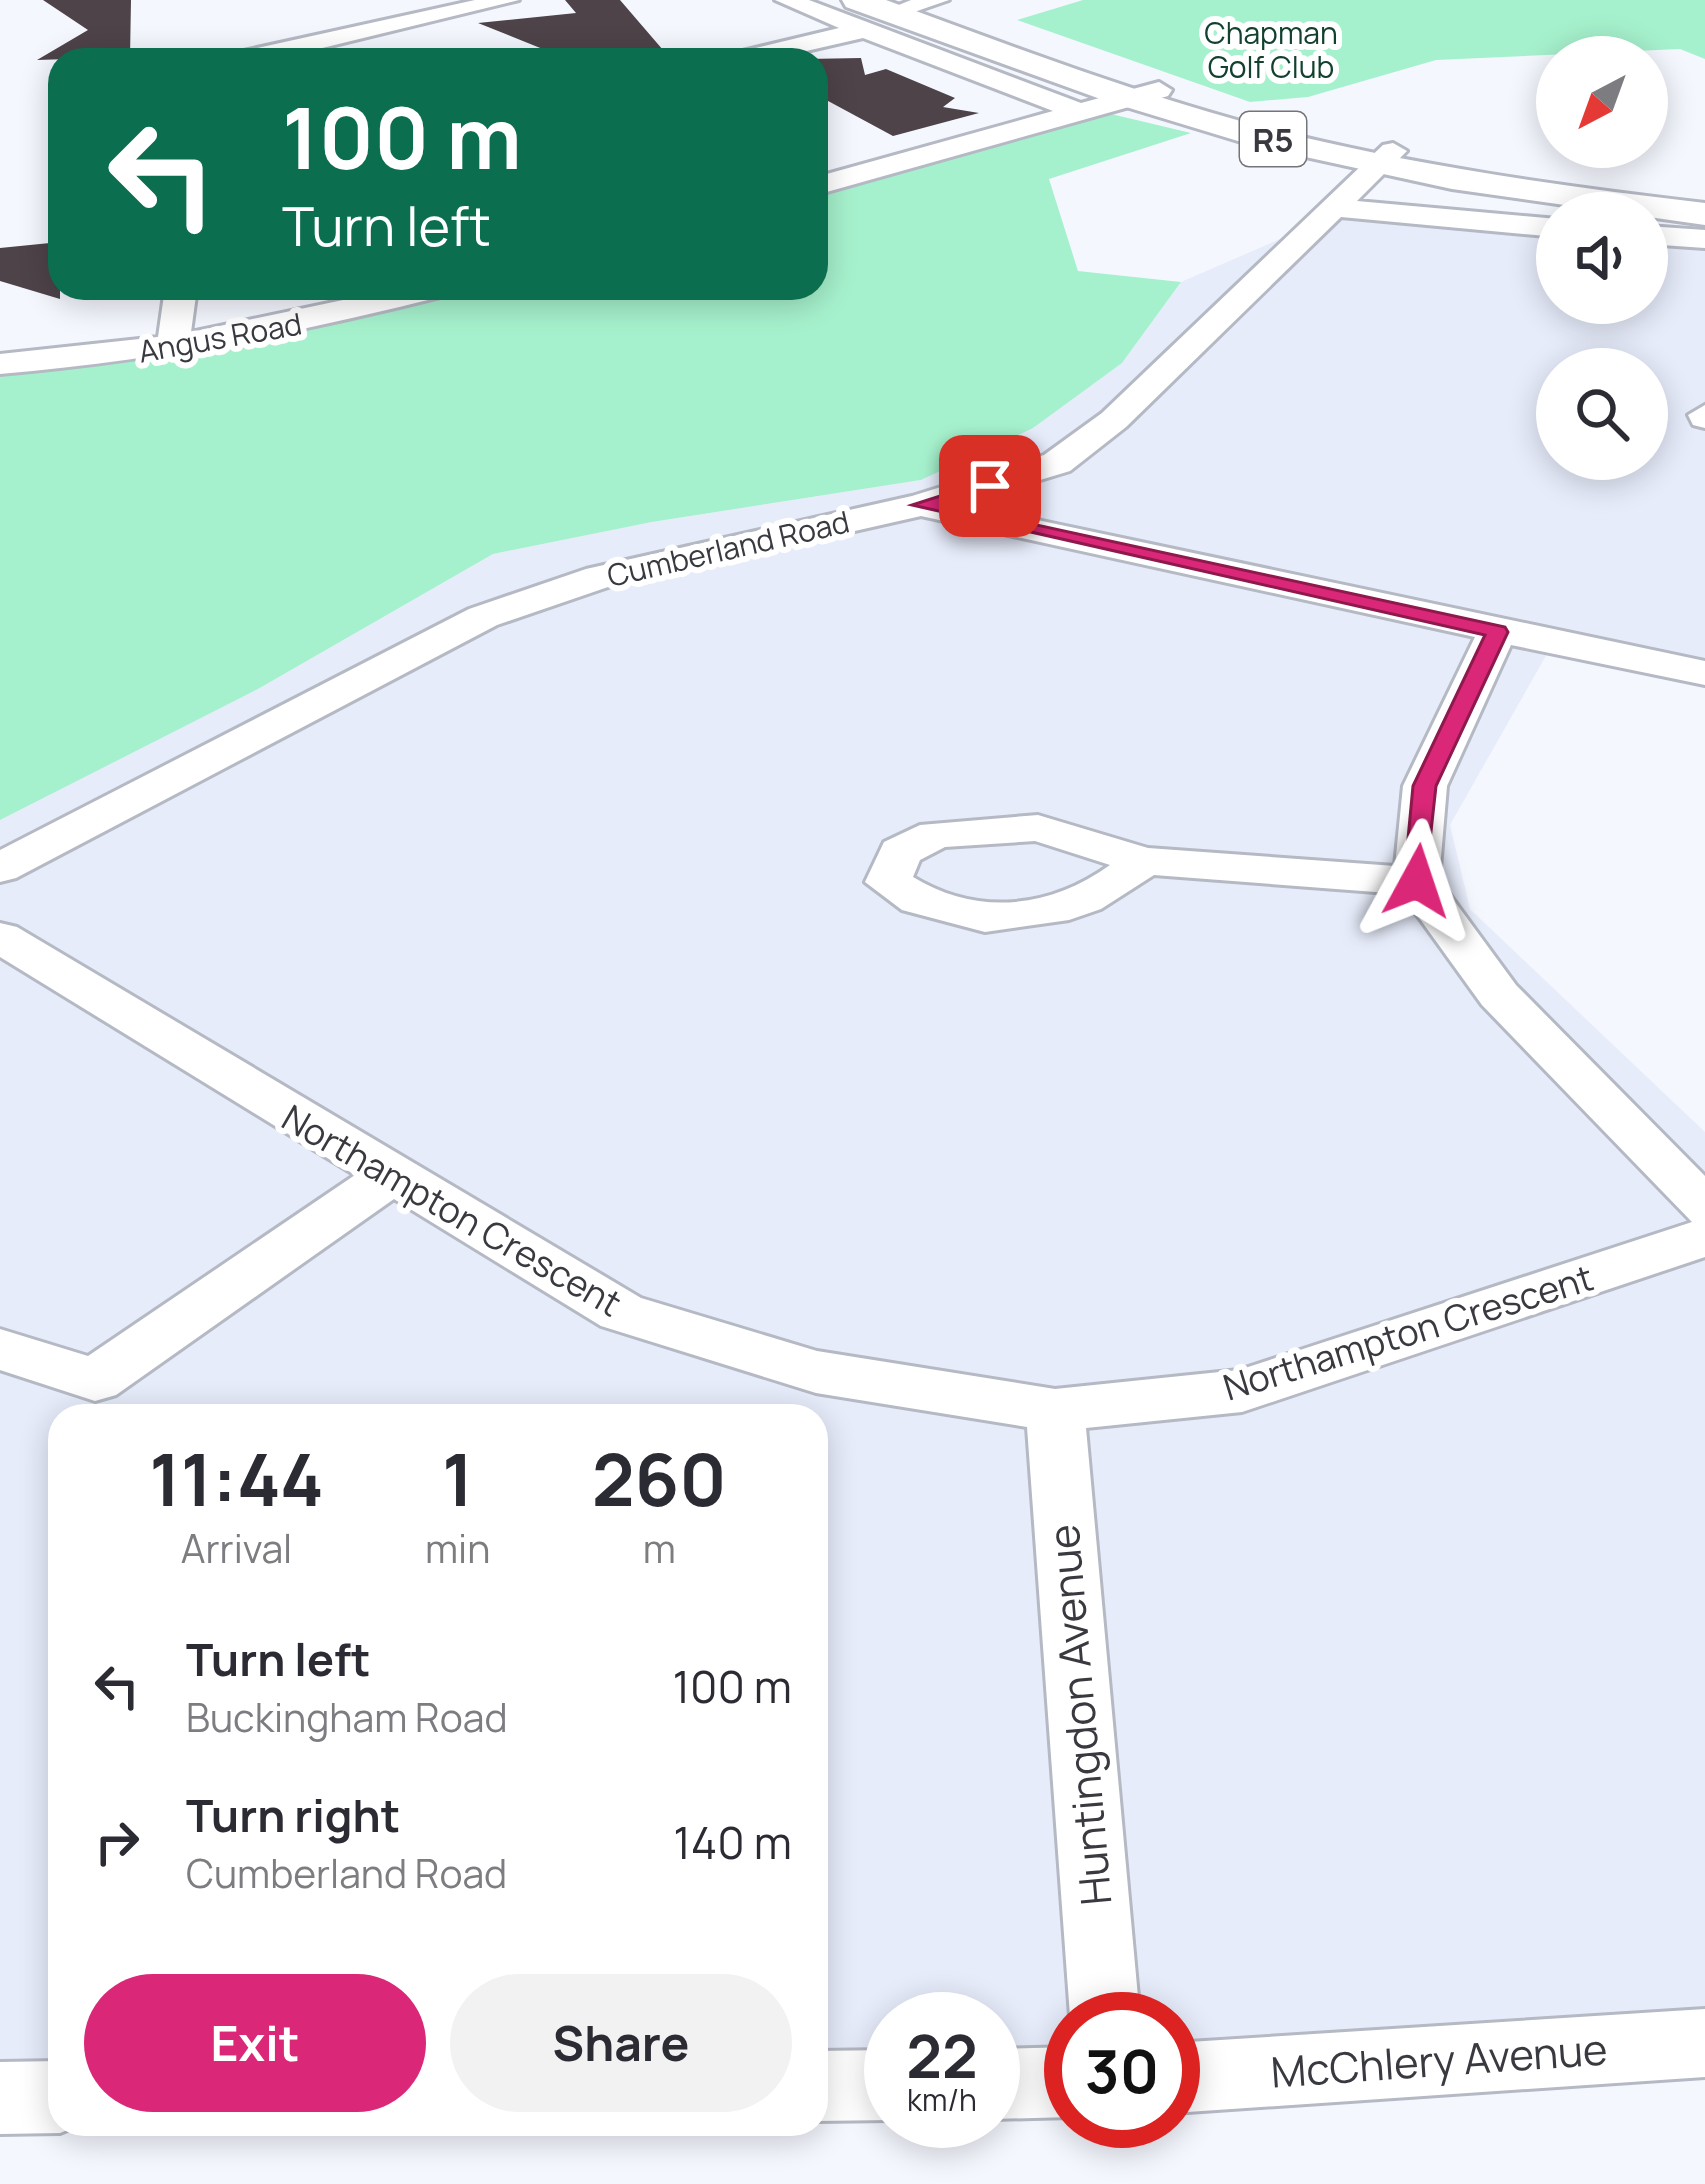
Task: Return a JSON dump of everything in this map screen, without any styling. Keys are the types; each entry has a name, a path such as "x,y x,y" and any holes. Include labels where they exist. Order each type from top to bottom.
{"highway":[{"name":"R5","path":"898,8 1143,94 1388,158 1705,214"},
{"name":"R5","path":"1388,158 1705,195"}],"street":[{"path":"292,48 507,0"},
{"path":"787,0 898,8 1077,111"},
{"path":"772,48 898,8"},
{"path":"828,182 1143,94"},
{"name":"Cumberland Road","path":"0,868 483,617 600,577 921,505 1024,476 1091,441 1388,158"},
{"path":"1336,208 1536,226"},
{"path":"1668,236 1705,239"},
{"path":"173,347 180,300"},
{"name":"Angus Road","path":"0,364 173,347 280,329 391,300"},
{"path":"921,505 1705,673"},
{"path":"1497,632 1425,786 1417,881 1499,995 1705,1208"},
{"path":"1144,861 1417,881"},
{"name":"Northampton Crescent","path":"0,937 389,1177 621,1312 816,1372 1055,1411 1242,1391 1705,1238"},
{"path":"0,1349 95,1380 389,1177"},
{"name":"Huntingdon Avenue","path":"1055,1411 1101,1992"},
{"name":"McChlery Avenue","path":"1200,2076 1705,2043"},
{"path":"828,2086 864,2085"},
{"path":"0,2098 48,2097"}],"shaded area":[{"path":"1356,206 1536,221 1536,324 1668,324 1668,233 1705,236 1705,687 1547,654 1450,825 1470,909 1705,1132 1705,2041 1200,2050 1200,1992 1044,1992 1044,2053 1020,2054 1020,1992 864,1992 864,2056 828,2057 828,1404 48,1404 48,2071 0,2073 0,817 258,689 493,554 652,522 921,480 1013,437 1122,363 1181,282"}],"green space":[{"name":"Chapman Golf Club","path":"1083,0 1705,0 1705,59 1668,50 1668,36 1536,36 1536,55 1436,60 1308,97 1250,102 1017,20"},
{"path":"1107,113 1191,133 1049,179 1078,271 1181,282 1122,363 1033,428 921,480 652,522 493,554 258,689 0,820 0,368 114,358 296,330 425,300 828,300 828,193"}],"building":[{"path":"43,0 131,0 130,48 57,48 88,30"},
{"path":"565,0 620,0 661,48 540,48 478,23 576,13"},
{"path":"861,58 865,75 886,69 955,98 943,107 979,113 893,136 828,101 828,59"},
{"path":"48,243 48,295 0,281 0,248"}],"route":[{"path":"990,486 921,505 1022,531 1497,632 1425,786 1417,881"}]}
